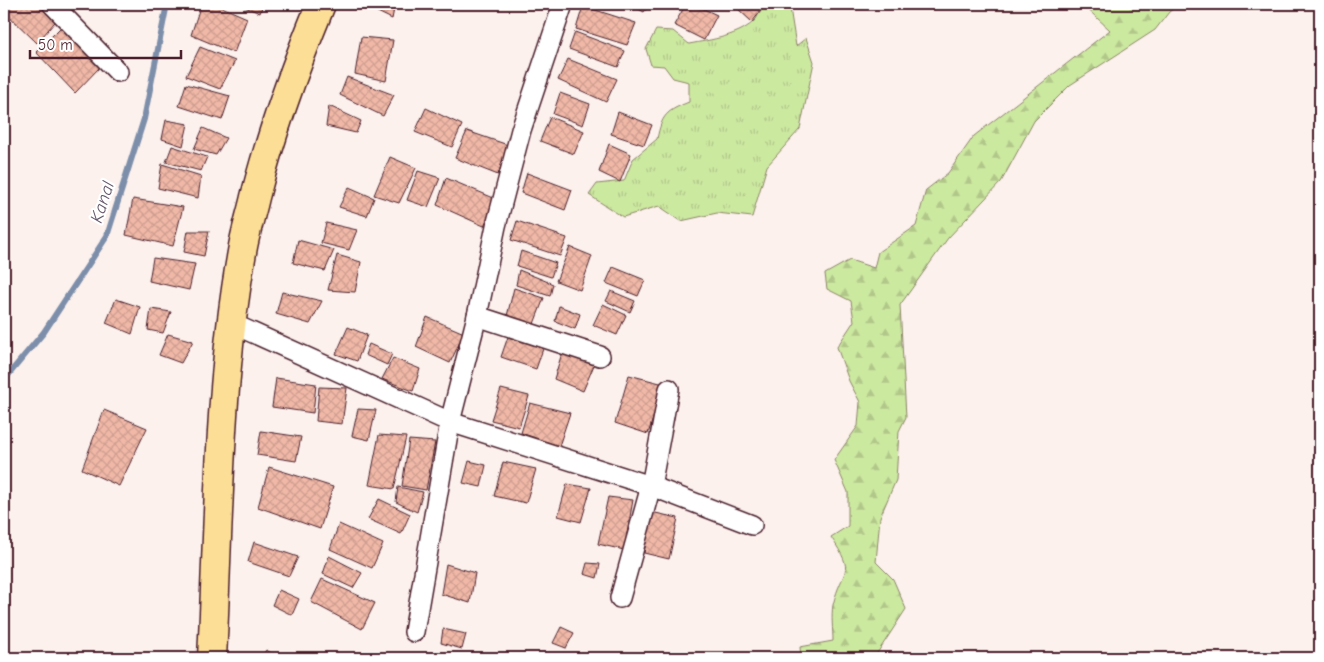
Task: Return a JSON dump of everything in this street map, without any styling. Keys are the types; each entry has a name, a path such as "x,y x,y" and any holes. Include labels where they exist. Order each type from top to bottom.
{"highway":[{"path":"212,658 219,531 221,422 231,323 242,250 276,122 321,4"}],"street":[{"path":"52,4 118,72"},
{"path":"414,632 450,422 477,316 496,226 521,130 563,4"},
{"path":"477,316 600,356"},
{"path":"231,323 450,422 651,486 752,525"},
{"path":"620,598 651,486 669,389"}],"green space":[{"path":"761,4 785,4 790,8 796,46 806,38 814,62 800,129 767,166 752,217 717,213 681,221 659,206 623,217 589,195 597,184 624,181 633,159 657,139 661,124 666,115 675,108 689,102 689,82 673,78 664,66 651,65 646,49 656,30 673,31 689,44 715,39 742,30 750,25 756,19"},
{"path":"1082,4 1179,4 1169,12 1155,30 1070,85 1034,121 1001,182 948,238 900,305 906,417 899,431 896,480 880,517 876,562 893,579 906,609 874,658 801,658 800,647 833,641 833,605 845,566 844,559 831,537 848,526 848,492 834,460 858,426 860,402 849,381 837,347 854,321 851,301 827,289 825,274 850,260 874,268 878,252 916,226 926,190 948,173 974,136 1110,30"}],"building":[{"path":"4,4 48,4 60,16 37,43 4,11"},
{"path":"201,4 215,4 247,18 234,53 191,35"},
{"path":"237,4 263,4 260,13"},
{"path":"361,4 395,4 392,19"},
{"path":"629,4 649,4 644,12"},
{"path":"686,4 693,4 717,15 704,40 674,25"},
{"path":"741,4 753,4 761,11 752,22 737,8"},
{"path":"583,6 636,23 627,45 576,29"},
{"path":"64,24 100,67 75,93 36,52"},
{"path":"575,32 625,51 618,67 569,49"},
{"path":"361,37 393,40 386,81 355,74"},
{"path":"200,47 235,61 220,89 186,76"},
{"path":"568,59 617,79 606,102 558,80"},
{"path":"347,77 394,95 383,116 340,95"},
{"path":"186,84 230,96 222,120 179,106"},
{"path":"560,93 590,104 583,125 553,114"},
{"path":"329,106 361,121 356,133 326,126"},
{"path":"426,108 462,125 452,147 415,132"},
{"path":"618,112 652,125 644,145 611,134"},
{"path":"550,117 584,131 574,154 540,141"},
{"path":"166,120 188,124 183,146 162,139"},
{"path":"203,128 226,138 216,155 194,149"},
{"path":"467,131 508,145 498,175 455,158"},
{"path":"609,144 631,154 620,182 599,172"},
{"path":"172,146 207,157 201,171 166,162"},
{"path":"390,157 416,168 399,203 374,195"},
{"path":"162,164 201,176 198,198 158,188"},
{"path":"418,171 440,178 428,207 407,200"},
{"path":"527,173 572,190 565,210 521,193"},
{"path":"446,178 496,199 484,226 437,205"},
{"path":"349,187 374,198 367,216 339,207"},
{"path":"133,199 183,207 173,246 126,235"},
{"path":"517,221 567,238 560,256 511,240"},
{"path":"326,223 357,230 349,250 321,243"},
{"path":"188,231 209,231 204,256 184,252"},
{"path":"298,240 334,250 325,271 293,263"},
{"path":"570,247 592,256 580,290 556,281"},
{"path":"521,251 556,263 551,277 517,266"},
{"path":"337,255 361,262 355,292 328,290"},
{"path":"153,258 195,264 189,290 149,281"},
{"path":"613,267 645,280 638,296 606,283"},
{"path":"519,270 553,284 550,296 516,285"},
{"path":"514,288 544,298 532,329 506,320"},
{"path":"611,291 635,301 630,312 606,301"},
{"path":"282,292 322,301 310,324 276,314"},
{"path":"116,299 140,307 132,334 106,323"},
{"path":"603,304 626,315 617,335 593,325"},
{"path":"559,306 580,314 575,329 555,321"},
{"path":"151,309 171,312 163,333 148,330"},
{"path":"427,317 464,333 450,363 416,347"},
{"path":"348,327 367,335 357,361 336,354"},
{"path":"510,331 545,343 536,369 501,357"},
{"path":"168,334 193,341 181,363 159,355"},
{"path":"369,344 392,354 387,365 365,355"},
{"path":"562,353 594,365 583,391 554,379"},
{"path":"393,358 420,369 413,391 382,379"},
{"path":"629,375 664,384 648,434 615,423"},
{"path":"276,378 316,384 313,413 272,407"},
{"path":"319,387 347,388 342,424 316,421"},
{"path":"501,389 529,396 519,427 491,420"},
{"path":"530,403 570,413 559,446 521,433"},
{"path":"358,409 376,410 369,440 352,436"},
{"path":"104,410 147,428 119,486 82,469"},
{"path":"261,431 301,437 296,461 257,455"},
{"path":"379,435 406,437 394,489 369,485"},
{"path":"409,440 435,442 426,490 402,486"},
{"path":"469,461 486,465 481,487 463,483"},
{"path":"503,462 536,469 526,503 494,496"},
{"path":"269,467 333,487 320,529 258,507"},
{"path":"567,484 591,488 581,522 558,516"},
{"path":"398,487 423,492 417,512 396,502"},
{"path":"608,497 633,500 624,550 598,544"},
{"path":"379,499 410,514 401,534 368,519"},
{"path":"651,512 678,518 669,559 644,553"},
{"path":"339,524 383,544 372,568 330,549"},
{"path":"254,542 298,557 289,576 248,562"},
{"path":"329,556 362,573 353,588 323,574"},
{"path":"587,563 600,564 597,578 584,574"},
{"path":"446,564 475,573 470,603 441,594"},
{"path":"322,579 375,603 362,629 311,602"},
{"path":"279,590 299,599 292,615 272,605"},
{"path":"561,627 574,633 566,648 553,643"},
{"path":"443,629 466,634 462,649 441,643"},
{"path":"266,650 280,658 261,658"},
{"path":"667,653 691,658 666,658"}],"waterway":[{"name":"Kanal","path":"4,380 44,332 107,236 144,119 167,4"}]}
